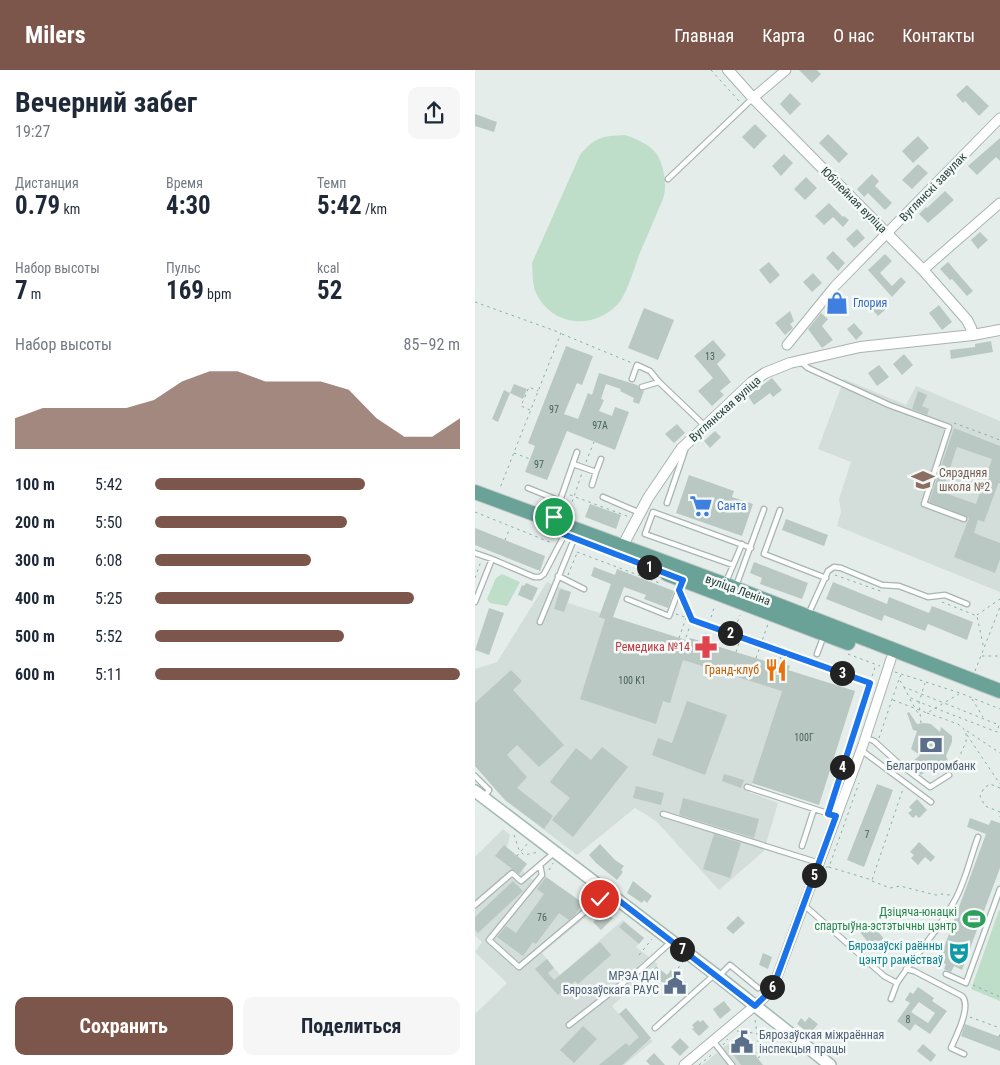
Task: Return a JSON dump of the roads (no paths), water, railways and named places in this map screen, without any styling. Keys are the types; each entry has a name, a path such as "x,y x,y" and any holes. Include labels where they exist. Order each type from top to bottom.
{"main road":[{"name":"вуліца Леніна","path":"475,492 570,534 620,551 683,580 730,590 1000,700"},
{"name":"вуліца Леніна","path":"475,501 551,525"},
{"name":"вуліца Леніна","path":"892,655 1000,691"},
{"path":"479,794 716,976 754,1013 829,1065"}],"street":[{"name":"Юбілейная вуліца","path":"728,70 753,98 923,270 967,320 973,336"},
{"path":"753,98 785,70"},
{"name":"Вуглянскі завулак","path":"787,345 835,286 1000,118"},
{"path":"923,270 1000,203"},
{"name":"Вуглянская вуліца","path":"620,551 635,515 681,449 765,373 800,360 860,347 973,336 1000,330"},
{"path":"684,1065 716,1045 754,1013 775,982 820,865 832,815 861,750 870,739 892,655"}],"lane":[{"path":"667,179 753,98"},
{"path":"800,360 808,368 889,404 949,427 924,504 964,519"},
{"path":"632,379 637,365 650,371 705,426"},
{"path":"642,387 659,382"},
{"path":"667,503 687,443"},
{"path":"551,525 577,452"},
{"path":"592,486 601,459"},
{"path":"573,464 596,472"},
{"path":"529,488 559,502"},
{"path":"603,497 635,515"},
{"path":"730,590 751,548 764,509"},
{"path":"780,510 764,554 826,575"},
{"path":"733,565 645,534 653,512 751,548"},
{"path":"475,552 540,578 570,534"},
{"path":"540,622 558,576 570,534"},
{"path":"730,590 733,565 742,544"},
{"path":"475,602 492,559"},
{"path":"806,621 826,575 834,567 883,585 899,586 928,597 945,595 967,604"},
{"path":"558,576 584,589"},
{"path":"627,599 669,616 683,580"},
{"path":"817,654 826,629"},
{"path":"870,739 930,787 949,775"},
{"path":"861,750 931,802"},
{"path":"475,776 489,790 479,794"},
{"path":"747,787 832,815"},
{"path":"802,846 814,809"},
{"path":"663,814 820,865"},
{"path":"891,999 897,983 927,943 957,896 978,837"},
{"path":"475,905 512,873 521,881 555,852"},
{"path":"540,866 542,875 489,940 519,967 608,892"},
{"path":"946,974 966,983 997,904 1000,889"},
{"path":"804,905 884,976 897,983"},
{"path":"569,1025 641,969 672,942"},
{"path":"655,1028 730,965 758,988"},
{"path":"907,969 962,996 966,1004 964,1014 951,1048 964,1054"},
{"path":"716,1045 732,1065"}],"place":[{"name":"Глория","path":"837,303"},
{"name":"Сярэдняя школа №2","path":"923,480"},
{"name":"Санта","path":"701,506"},
{"name":"Ремедика №14","path":"706,647"},
{"name":"Гранд-клуб","path":"776,670"},
{"name":"Белагропромбанк","path":"931,745"},
{"name":"Дзіцяча-юнацкі спартыўна-эстэтычны цэнтр","path":"974,919"},
{"name":"Бярозаўскі раённы цэнтр рамёстваў","path":"959,953"},
{"name":"МРЭА ДАІ Бярозаўскага РАУС","path":"675,983"},
{"name":"Бярозаўская міжраённая інспекцыя працы","path":"742,1042"}]}
